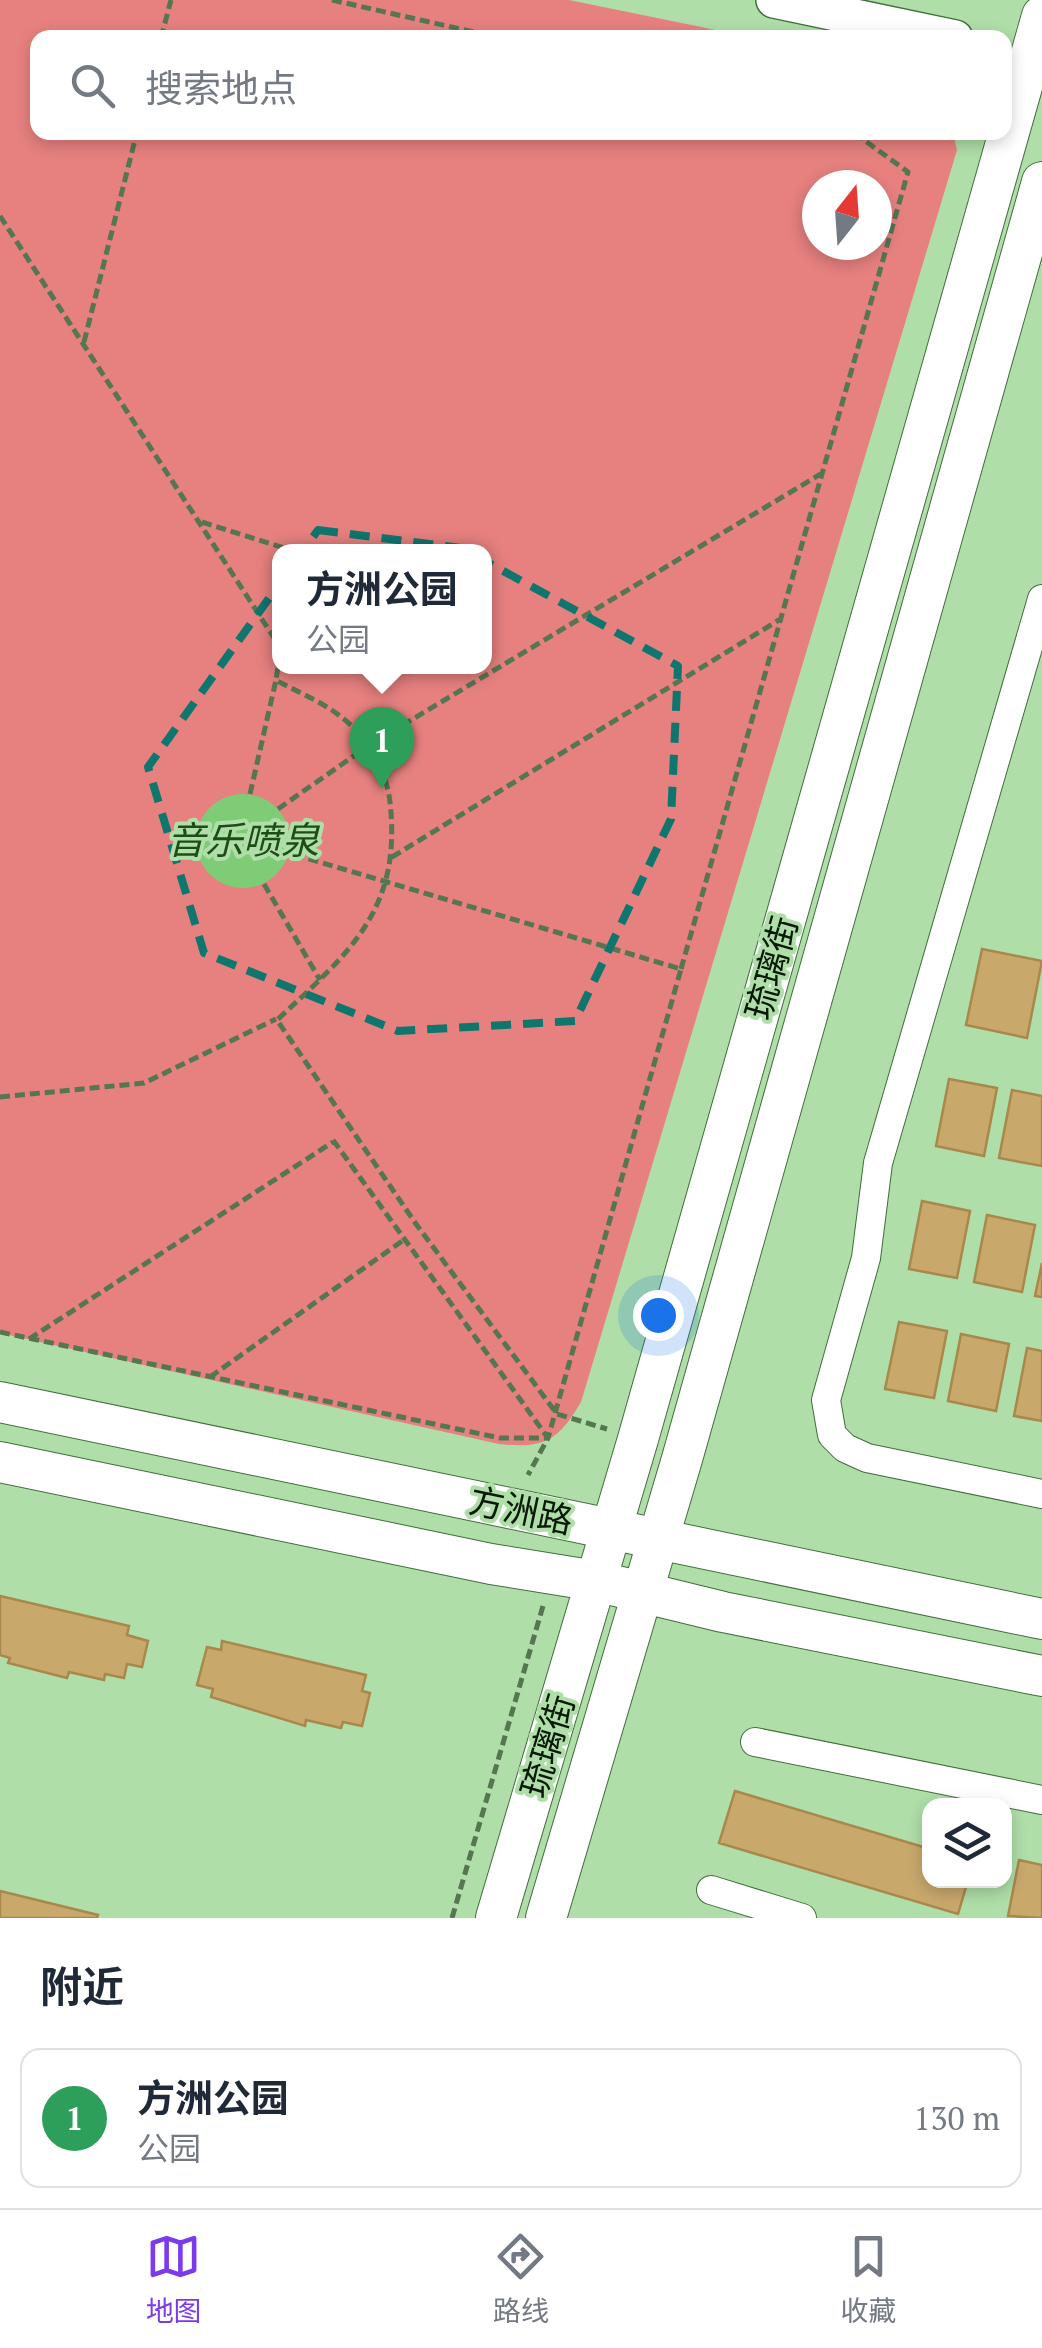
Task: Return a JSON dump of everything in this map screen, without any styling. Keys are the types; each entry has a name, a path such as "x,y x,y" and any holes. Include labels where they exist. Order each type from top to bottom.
{"main road":[{"name":"琉璃街","path":"1012,104 1042,16"},
{"name":"琉璃街","path":"496,1918 612,1530 1002,140"},
{"name":"琉璃街","path":"546,1918 658,1539 1042,182"},
{"name":"方洲路","path":"0,1402 1042,1620"},
{"name":"方洲路","path":"0,1462 596,1581 723,1612 1042,1676"}],"street":[{"path":"774,0 917,30"},
{"path":"1042,599 878,1164 866,1258 826,1400 832,1435 845,1448 867,1458 1042,1494"},
{"path":"754,1742 1042,1800"},
{"path":"711,1890 802,1918"}],"path":[{"path":"163,30 171,0"},
{"path":"332,0 465,30"},
{"path":"84,342 135,140"},
{"path":"510,1509 557,1414 908,172 864,140"},
{"path":"0,216 272,637"},
{"path":"492,671 826,470"},
{"path":"199,521 272,544"},
{"path":"392,857 782,619"},
{"path":"250,794 277,674"},
{"path":"278,809 368,746 487,674"},
{"path":"0,1098 144,1083 279,1018 320,980 361,933 388,884 392,857 387,779 368,746 338,714 276,680"},
{"path":"290,853 681,969"},
{"path":"264,884 320,980"},
{"path":"279,1018 416,1224 557,1414 638,1438"},
{"path":"29,1339 333,1141 548,1438"},
{"path":"210,1377 405,1239"},
{"path":"0,1332 500,1438 548,1438"},
{"path":"452,1918 552,1575"}],"highlighted area":[{"path":"318,530 461,548 678,666 671,819 575,1021 398,1031 204,953 148,767"}],"shaded area":[{"path":"0,0 569,0 716,30 30,30 30,140 955,140 957,150 581,1402 557,1434 528,1445 499,1444 0,1333"}],"water":[{"name":"音乐喷泉","path":"234,794 252,794 277,807 287,823 287,859 277,875 252,888 234,888 209,875 196,850 196,832 209,807"}],"building":[{"path":"982,949 1042,961 1027,1038 966,1025"},
{"path":"949,1079 997,1088 984,1156 936,1146"},
{"path":"1012,1090 1042,1096 1042,1166 999,1158"},
{"path":"922,1201 970,1211 957,1278 909,1269"},
{"path":"987,1215 1035,1225 1022,1292 974,1282"},
{"path":"1042,1263 1042,1297 1035,1296"},
{"path":"899,1322 947,1331 934,1398 885,1389"},
{"path":"961,1334 1009,1344 996,1411 948,1401"},
{"path":"1027,1348 1042,1351 1042,1421 1014,1416"},
{"path":"0,1596 129,1626 127,1635 148,1641 142,1667 127,1664 124,1678 105,1674 104,1680 69,1672 67,1678 8,1663 10,1658 0,1655"},
{"path":"222,1641 366,1675 362,1691 370,1693 362,1726 343,1722 341,1728 306,1720 305,1726 211,1697 213,1689 197,1685 207,1647 221,1650"},
{"path":"735,1791 922,1847 922,1888 966,1888 958,1914 719,1843"},
{"path":"1019,1860 1042,1865 1042,1918 1008,1916"},
{"path":"0,1891 98,1915 0,1918"}],"place":[{"name":"方洲公园","path":"382,789"}]}
